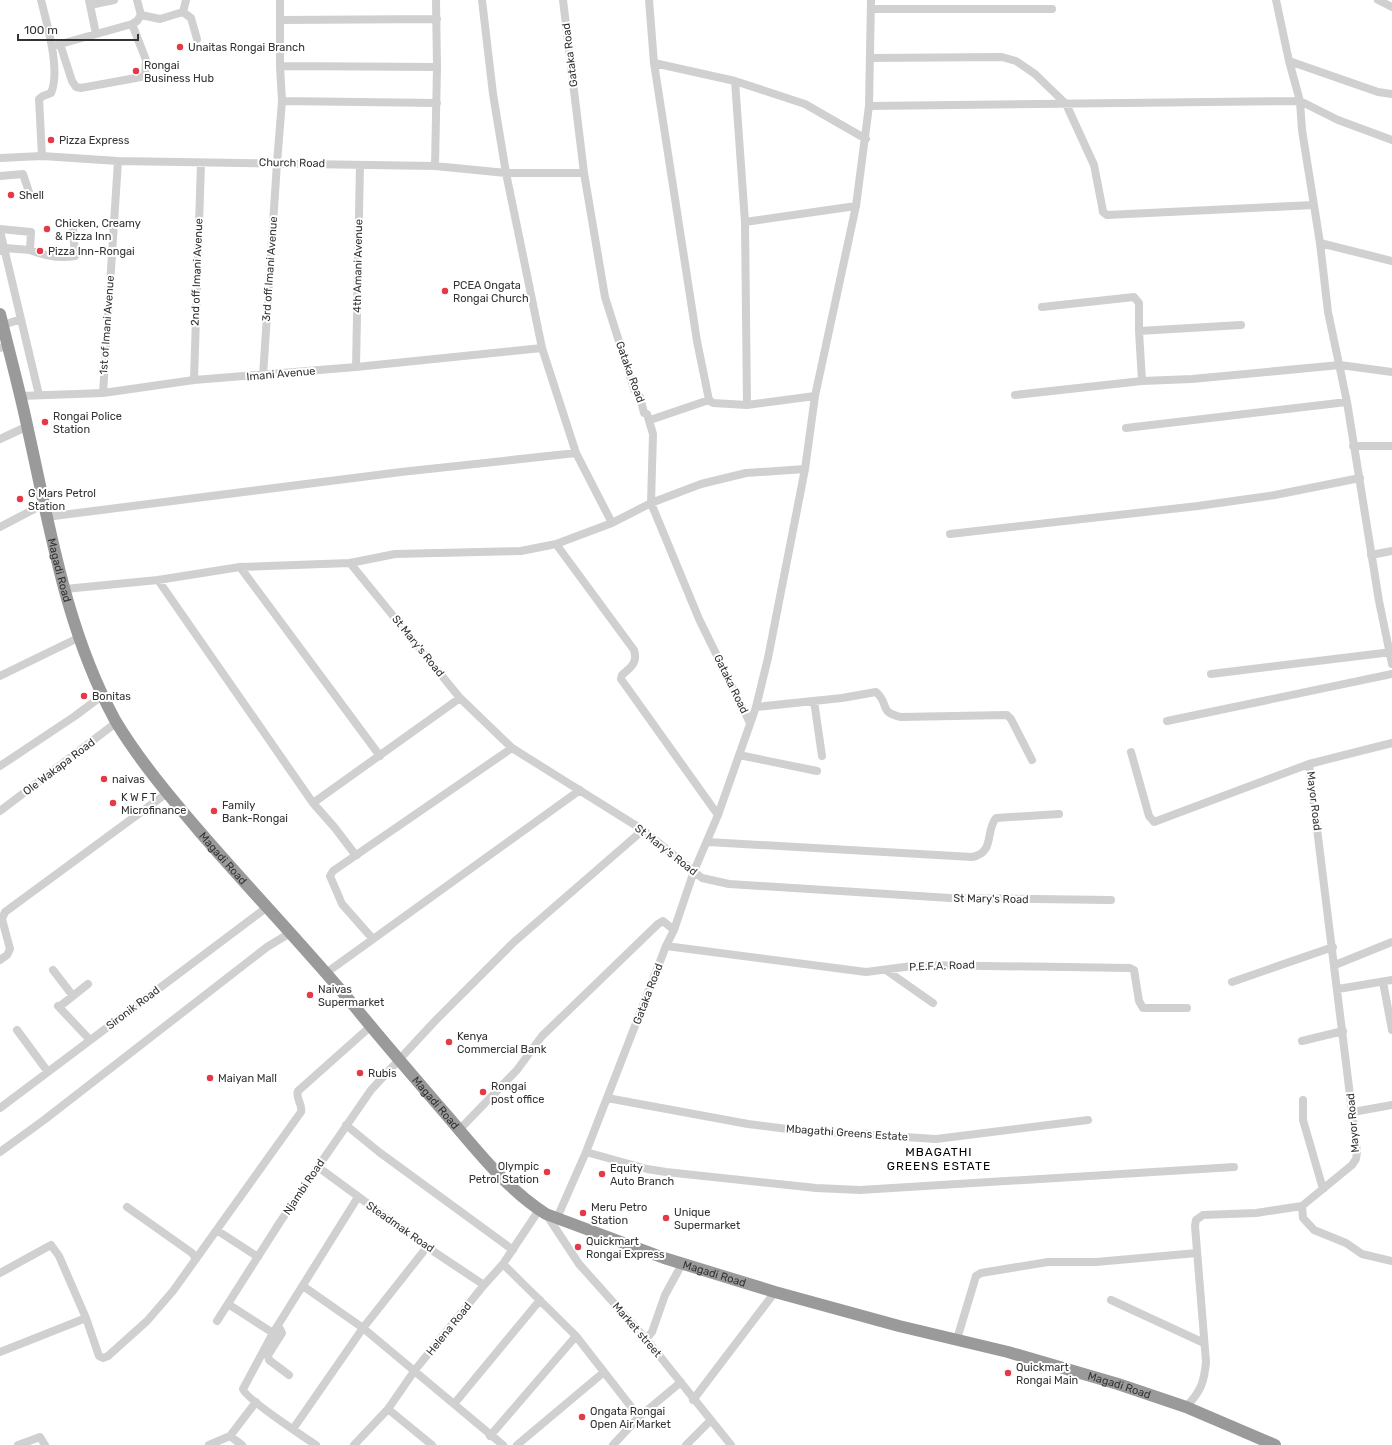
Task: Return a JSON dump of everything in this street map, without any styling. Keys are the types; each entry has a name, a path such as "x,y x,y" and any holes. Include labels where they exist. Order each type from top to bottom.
{"highway":[{"name":"Magadi Road","path":"1,319 4,347 28,426 46,517 78,638 102,695 117,722 167,793 266,908 326,973 459,1130 529,1203 547,1214 682,1264 775,1292 899,1326 957,1339 1067,1368 1186,1407 1270,1444"}],"street":[{"path":"41,0 52,46 54,84 51,93 43,96 39,100 42,156"},
{"path":"96,34 89,3 114,0"},
{"path":"52,46 132,24 138,21 141,15 137,0"},
{"path":"183,12 186,0"},
{"name":"3rd off Imani Avenue","path":"264,376 282,101 280,66 280,0"},
{"path":"435,166 437,103 436,0"},
{"path":"482,0 493,94 506,173 542,348 576,453 612,523"},
{"name":"Gataka Road","path":"563,0 584,174 605,297 634,389 640,397 644,413 647,414 650,420 653,434 651,503 699,619 750,723"},
{"path":"649,0 654,63 697,341 709,400 713,403 747,405 815,396"},
{"name":"Gataka Road","path":"547,1214 586,1152 666,946 674,930 694,871 708,842 756,707 768,658 805,469 815,396 856,206 866,139 869,106 871,0"},
{"path":"1276,0 1289,62 1300,101 1302,130 1320,243 1328,312 1347,402 1371,556 1391,652 1392,664"},
{"path":"1378,0 1392,7"},
{"path":"871,9 1052,10"},
{"path":"141,15 160,19 183,12"},
{"path":"183,12 191,18 197,39"},
{"path":"280,20 436,19"},
{"path":"60,44 72,82 76,87 81,88 141,77 145,75 147,66 132,24"},
{"path":"871,58 1002,57 1016,61 1035,74 1066,104 1090,152 1103,212 1107,215 1314,205"},
{"path":"1289,62 1378,92 1392,94"},
{"path":"654,63 735,81 805,104 866,139"},
{"path":"280,66 437,67"},
{"path":"735,81 745,222 747,405"},
{"path":"282,101 437,103"},
{"path":"869,106 1300,101 1338,120 1392,140"},
{"name":"Church Road","path":"0,158 42,156 118,161 435,166 506,173 584,174"},
{"name":"1st of Imani Avenue","path":"103,393 118,161"},
{"name":"2nd off Imani Avenue","path":"194,380 201,163"},
{"name":"4th Amani Avenue","path":"356,368 360,165"},
{"path":"0,176 23,174 29,192"},
{"path":"745,222 856,206"},
{"path":"3,250 30,250 43,255 65,258 75,256 73,229"},
{"path":"30,250 31,232 0,230 3,250 39,395"},
{"path":"1320,243 1392,261"},
{"path":"1042,307 1134,297 1139,303 1142,381"},
{"path":"1,319 21,319"},
{"path":"1139,331 1241,325"},
{"name":"Imani Avenue","path":"20,396 103,393 194,380 356,368 542,348"},
{"path":"1015,395 1142,381 1192,379 1340,365 1392,372"},
{"path":"650,420 709,400"},
{"path":"1126,428 1347,402"},
{"path":"0,439 28,426"},
{"path":"1353,446 1392,446"},
{"path":"46,517 401,472 576,453"},
{"path":"65,589 158,580 240,567 350,563 395,554 521,551 556,544 612,523 651,503 701,484 746,473 805,469"},
{"path":"950,534 1198,506 1275,495 1360,478"},
{"path":"0,527 44,504"},
{"path":"556,544 634,650 636,657 634,666 622,676 621,680 718,815"},
{"path":"1371,556 1392,551"},
{"name":"St Mary's Road","path":"350,563 460,698 512,748 643,830 702,878 729,884 950,898 1111,900"},
{"path":"240,567 380,756"},
{"path":"158,580 313,803 357,855"},
{"path":"0,676 78,638"},
{"path":"1211,674 1391,652"},
{"path":"1167,721 1392,674"},
{"path":"756,707 814,701 876,692 881,696 886,710 891,715 902,717 1007,715 1011,719 1032,760"},
{"path":"0,766 75,716 102,695"},
{"path":"313,803 460,698"},
{"path":"814,701 822,756"},
{"name":"Ole Wakapa Road","path":"0,811 117,722"},
{"path":"1131,752 1149,816 1154,822 1309,764 1392,743"},
{"path":"372,938 342,904 330,876 333,871 512,748"},
{"path":"739,755 816,771"},
{"name":"Mayor Road","path":"1302,1206 1352,1165 1356,1159 1357,1152 1333,947 1309,764"},
{"path":"326,973 372,938 580,790"},
{"path":"0,960 7,955 10,949 2,919 5,912 167,793"},
{"path":"708,842 972,857 979,856 985,851 996,818 1059,814"},
{"name":"Njambi Road","path":"217,1321 346,1125 372,1090 398,1059 514,942 643,830"},
{"name":"Sironik Road","path":"0,1108 266,908"},
{"path":"459,1130 517,1070 542,1036 658,924 663,921 674,930"},
{"path":"0,1152 44,1120 267,946 290,933"},
{"path":"1335,965 1392,942"},
{"name":"P.E.F.A. Road","path":"666,946 866,972 920,965 1130,968 1134,970 1139,1001 1143,1008 1187,1008"},
{"path":"1232,982 1333,947"},
{"path":"52,970 73,996"},
{"path":"886,970 933,1003"},
{"path":"1338,989 1392,980"},
{"path":"1383,982 1392,1030"},
{"path":"88,984 58,1006 90,1040"},
{"path":"0,1273 51,1245 59,1256 86,1318 99,1356 103,1358 108,1356 147,1322 173,1291 218,1231 301,1112 301,1106 297,1096 298,1091 371,1026"},
{"path":"17,1030 48,1072"},
{"path":"1302,1041 1343,1030"},
{"name":"Mbagathi Greens Estate","path":"607,1098 748,1124 795,1130 936,1139 1088,1120"},
{"path":"1303,1100 1303,1120 1323,1189"},
{"path":"1352,1112 1392,1105"},
{"path":"346,1125 379,1152 513,1250"},
{"path":"586,1152 647,1169 666,1172 816,1188 860,1190 1234,1167"},
{"name":"Steadmak Road","path":"318,1166 427,1247 484,1285"},
{"path":"316,1445 256,1402 243,1390 273,1333 358,1197"},
{"path":"1186,1407 1198,1394 1204,1379 1206,1362 1195,1226 1196,1220 1203,1215 1256,1213 1302,1206 1303,1218 1314,1230 1346,1243 1362,1254 1392,1261"},
{"path":"127,1207 192,1253 196,1259"},
{"name":"Helena Road","path":"354,1445 388,1408 415,1370 513,1250 547,1214"},
{"name":"Market street","path":"547,1214 579,1264 646,1339 681,1382 693,1400 731,1445"},
{"path":"218,1231 258,1257"},
{"path":"293,1429 363,1328 427,1247"},
{"path":"957,1339 976,1276 981,1273 1048,1262 1096,1262 1197,1253"},
{"path":"503,1264 576,1336 639,1417"},
{"path":"646,1339 652,1332 665,1295 682,1264"},
{"path":"303,1286 363,1328 415,1370 490,1436 503,1445"},
{"path":"693,1400 775,1292"},
{"path":"454,1404 540,1300"},
{"path":"1111,1300 1204,1343"},
{"path":"228,1304 273,1333"},
{"path":"0,1352 86,1318"},
{"path":"278,1325 282,1332 268,1355 268,1360 289,1375"},
{"path":"490,1436 576,1336"},
{"path":"517,1445 604,1372"},
{"path":"613,1445 639,1417 681,1382"},
{"path":"209,1445 230,1436 256,1402"},
{"path":"388,1408 432,1445"},
{"path":"686,1445 710,1421"},
{"path":"230,1436 242,1445"},
{"path":"18,1445 40,1437 45,1445"}],"place":[{"name":"Unaitas Rongai Branch","path":"180,47"},
{"name":"Rongai Business Hub","path":"136,71"},
{"name":"Pizza Express","path":"51,140"},
{"name":"Shell","path":"11,195"},
{"name":"Chicken, Creamy & Pizza Inn","path":"47,229"},
{"name":"Pizza Inn-Rongai","path":"40,251"},
{"name":"PCEA Ongata Rongai Church","path":"445,291"},
{"name":"Rongai Police Station","path":"45,422"},
{"name":"G Mars Petrol Station","path":"20,499"},
{"name":"Bonitas","path":"84,696"},
{"name":"naivas","path":"104,779"},
{"name":"K W F T Microfinance","path":"113,803"},
{"name":"Family Bank-Rongai","path":"214,811"},
{"name":"Naivas Supermarket","path":"310,995"},
{"name":"Kenya Commercial Bank","path":"449,1042"},
{"name":"Rubis","path":"360,1073"},
{"name":"Maiyan Mall","path":"210,1078"},
{"name":"Rongai post office","path":"483,1092"},
{"name":"Olympic Petrol Station","path":"547,1172"},
{"name":"Equity Auto Branch","path":"602,1174"},
{"name":"Meru Petro Station","path":"583,1213"},
{"name":"Unique Supermarket","path":"666,1218"},
{"name":"Quickmart Rongai Express","path":"578,1247"},
{"name":"Quickmart Rongai Main","path":"1008,1373"},
{"name":"Ongata Rongai Open Air Market","path":"582,1417"}],"district":[{"name":"MBAGATHI GREENS ESTATE","path":"939,1159"}]}
